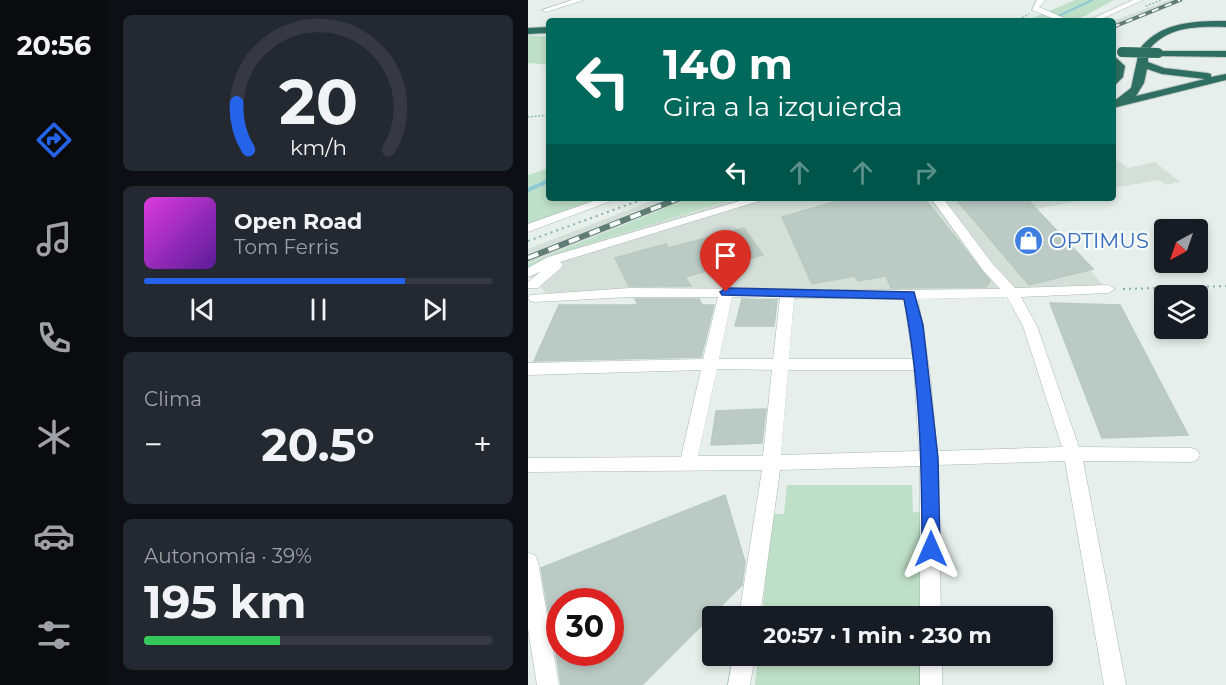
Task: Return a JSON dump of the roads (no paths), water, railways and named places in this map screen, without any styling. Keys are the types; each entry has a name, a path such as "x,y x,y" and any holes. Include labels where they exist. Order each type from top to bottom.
{"highway":[{"path":"1116,104 1137,90 1143,56 1151,40 1162,33 1197,26 1226,25"},
{"path":"528,30 546,30"},
{"path":"1116,76 1120,66 1116,53 1226,53"},
{"path":"1143,56 1176,73 1226,76"},
{"path":"1116,104 1226,76"}],"street":[{"path":"554,0 582,11"},
{"path":"546,10 580,0"},
{"path":"1041,0 1035,8 1060,18"},
{"path":"1098,18 1138,0"},
{"path":"528,228 605,201"},
{"path":"531,288 568,257 752,201"},
{"path":"939,201 987,266 1012,293 1030,326 1072,454 1115,685"},
{"path":"531,288 910,295 1108,289"},
{"path":"688,463 726,292"},
{"path":"751,606 783,364 787,294"},
{"path":"910,295 916,325 930,458 931,606"},
{"path":"528,369 710,364 919,365"},
{"path":"528,465 771,463 1072,454 1191,455"},
{"path":"528,562 548,685"},
{"path":"740,685 743,666"},
{"path":"931,666 931,685"}],"waterway":[{"path":"1054,18 1092,0"},
{"path":"528,190 546,182"}],"railway":[{"path":"1116,26 1180,0"},
{"path":"528,258 672,201"}],"place":[{"name":"OPTIMUS","path":"1028,240"}]}
